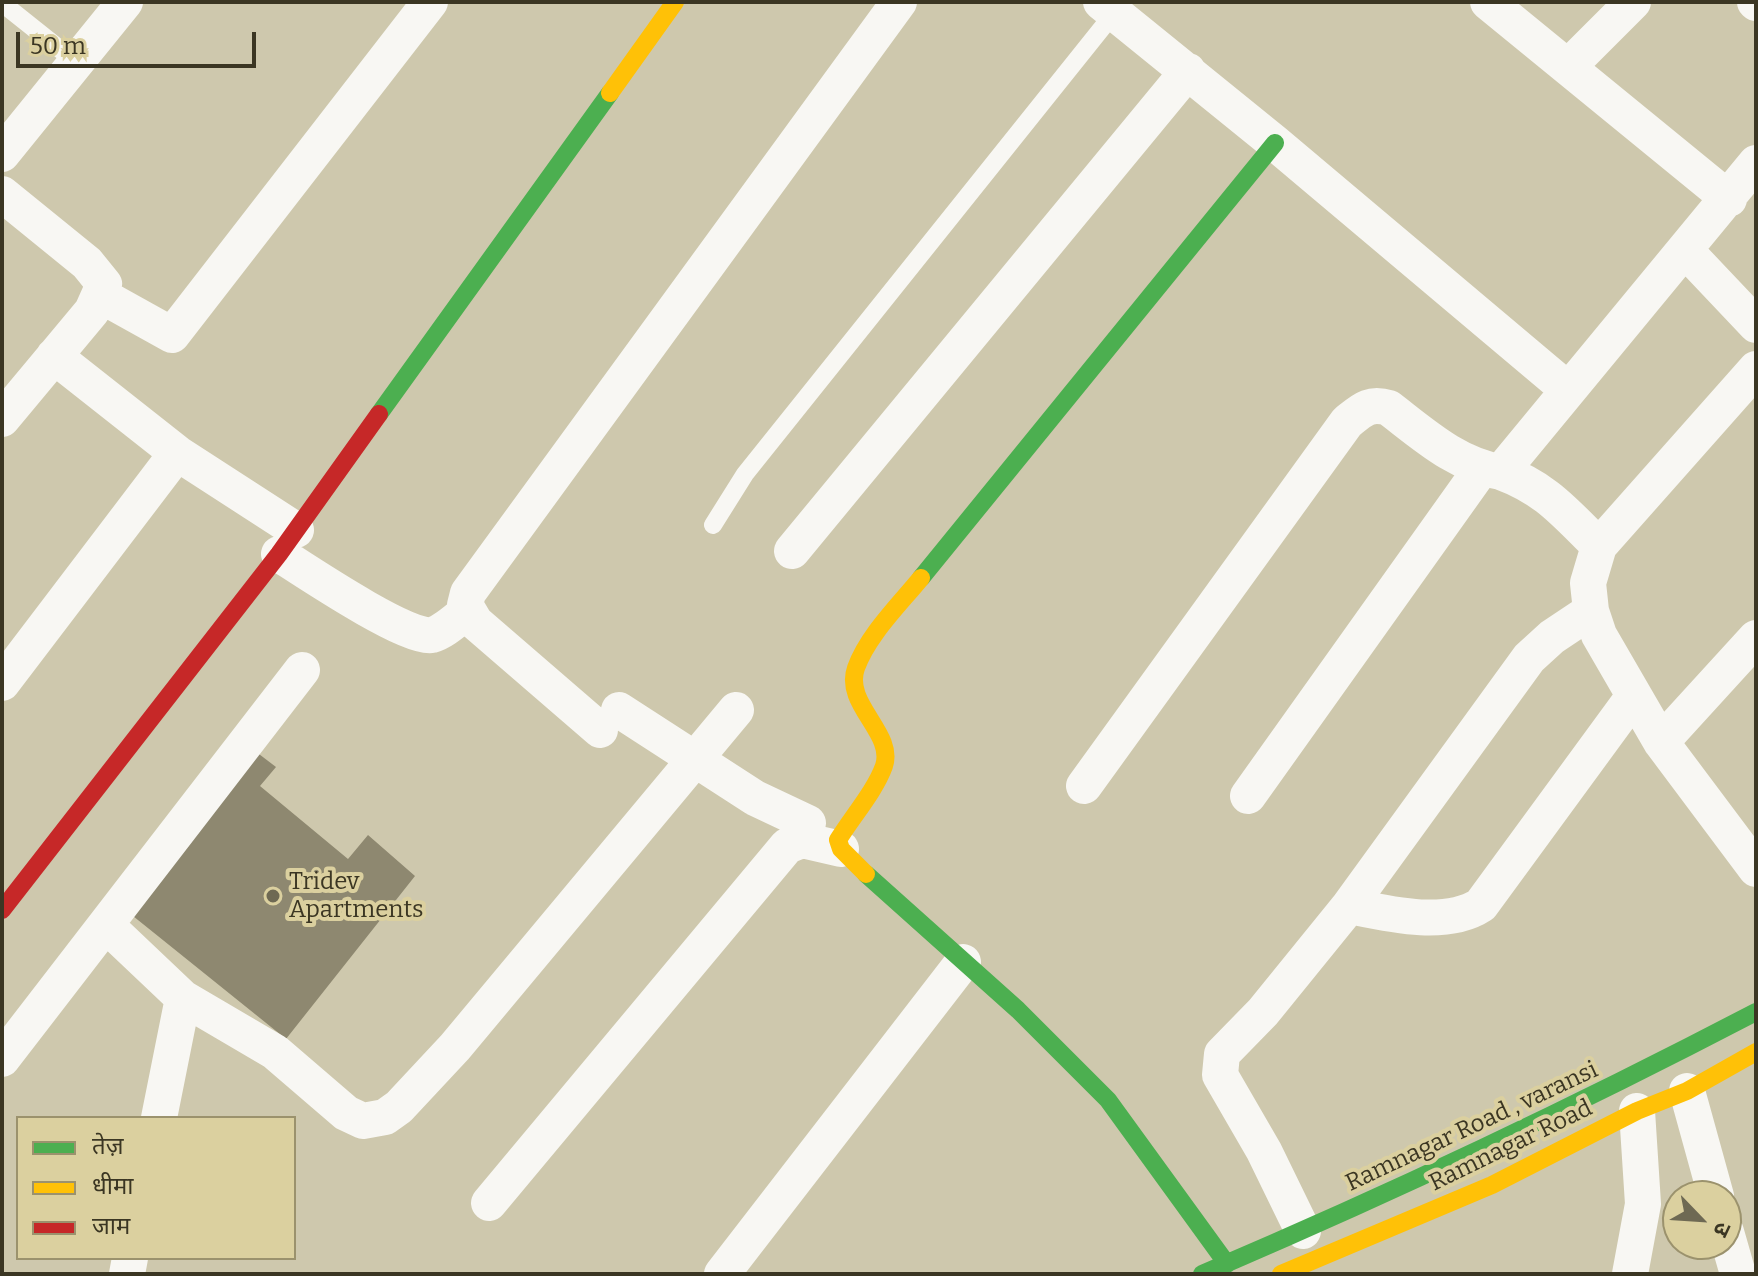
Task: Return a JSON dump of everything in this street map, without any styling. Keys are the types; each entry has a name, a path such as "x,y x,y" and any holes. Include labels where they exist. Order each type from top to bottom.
{"street":[{"path":"2,154 125,2"},
{"path":"100,295 172,335 430,2"},
{"path":"2,910 288,542 675,2"},
{"path":"808,823 610,720 494,640 465,605 468,593 899,2"},
{"path":"1488,2 1729,199"},
{"path":"1568,67 1633,2"},
{"path":"1108,7 1567,389"},
{"path":"792,551 1188,71"},
{"path":"1227,1264 1108,1100 1018,1010 841,849 838,840 884,766 885,751 855,691 855,670 879,630 1275,143"},
{"path":"1248,796 1491,470 1567,389 1756,163"},
{"path":"2,194 87,263 104,284 92,311 2,419"},
{"path":"1685,250 1756,325"},
{"path":"54,356 384,618 421,634 432,635 468,611"},
{"path":"1756,369 1599,546 1588,583 1591,611 1599,635 1661,742 1756,869"},
{"path":"1084,786 1347,422 1366,406 1376,404 1389,408 1454,457 1532,484 1599,546"},
{"path":"2,683 177,453"},
{"path":"1328,1253 1220,1075 1219,1063 1229,1046 1263,1012 1349,906 1529,658 1552,637 1591,611"},
{"path":"1661,742 1756,638"},
{"path":"2,1059 302,670"},
{"path":"1349,906 1390,914 1451,916 1468,914 1481,905 1634,696"},
{"path":"106,925 183,998 275,1052 346,1113 363,1121 385,1117 399,1107 455,1047 736,710"},
{"path":"489,1203 787,846 802,840 841,849"},
{"path":"722,1274 963,962"},
{"path":"159,1116 183,998"},
{"name":"Ramnagar Road , varansi","path":"1202,1274 1227,1264 1328,1253 1619,1084 1756,1012"},
{"name":"Ramnagar Road","path":"1281,1274 1492,1185 1637,1111 1687,1091 1756,1052"},
{"path":"1687,1091 1712,1180"},
{"path":"1630,1274 1643,1204 1637,1111"}],"lane":[{"path":"2,3 76,62"},
{"path":"713,525 745,474 1108,7"}],"building":[{"name":"Tridev Apartments","path":"255,751 276,767 260,786 348,859 368,835 415,876 286,1039 133,916"}],"traffic: fast":[{"path":"379,414 610,93"},
{"path":"921,578 1275,143"},
{"path":"866,874 1018,1010 1108,1100 1227,1264"},
{"path":"1202,1274 1481,1149 1756,1012"}],"traffic: slow":[{"path":"610,93 675,2"},
{"path":"866,874 841,849 838,840 884,766 882,742 856,694 856,668 876,632 921,578"},
{"path":"1281,1274 1492,1185 1637,1111 1687,1091 1756,1052"}],"traffic: jam":[{"path":"2,910 279,554 379,414"}],"place":[{"name":"Tridev Apartments","path":"273,896"}]}
